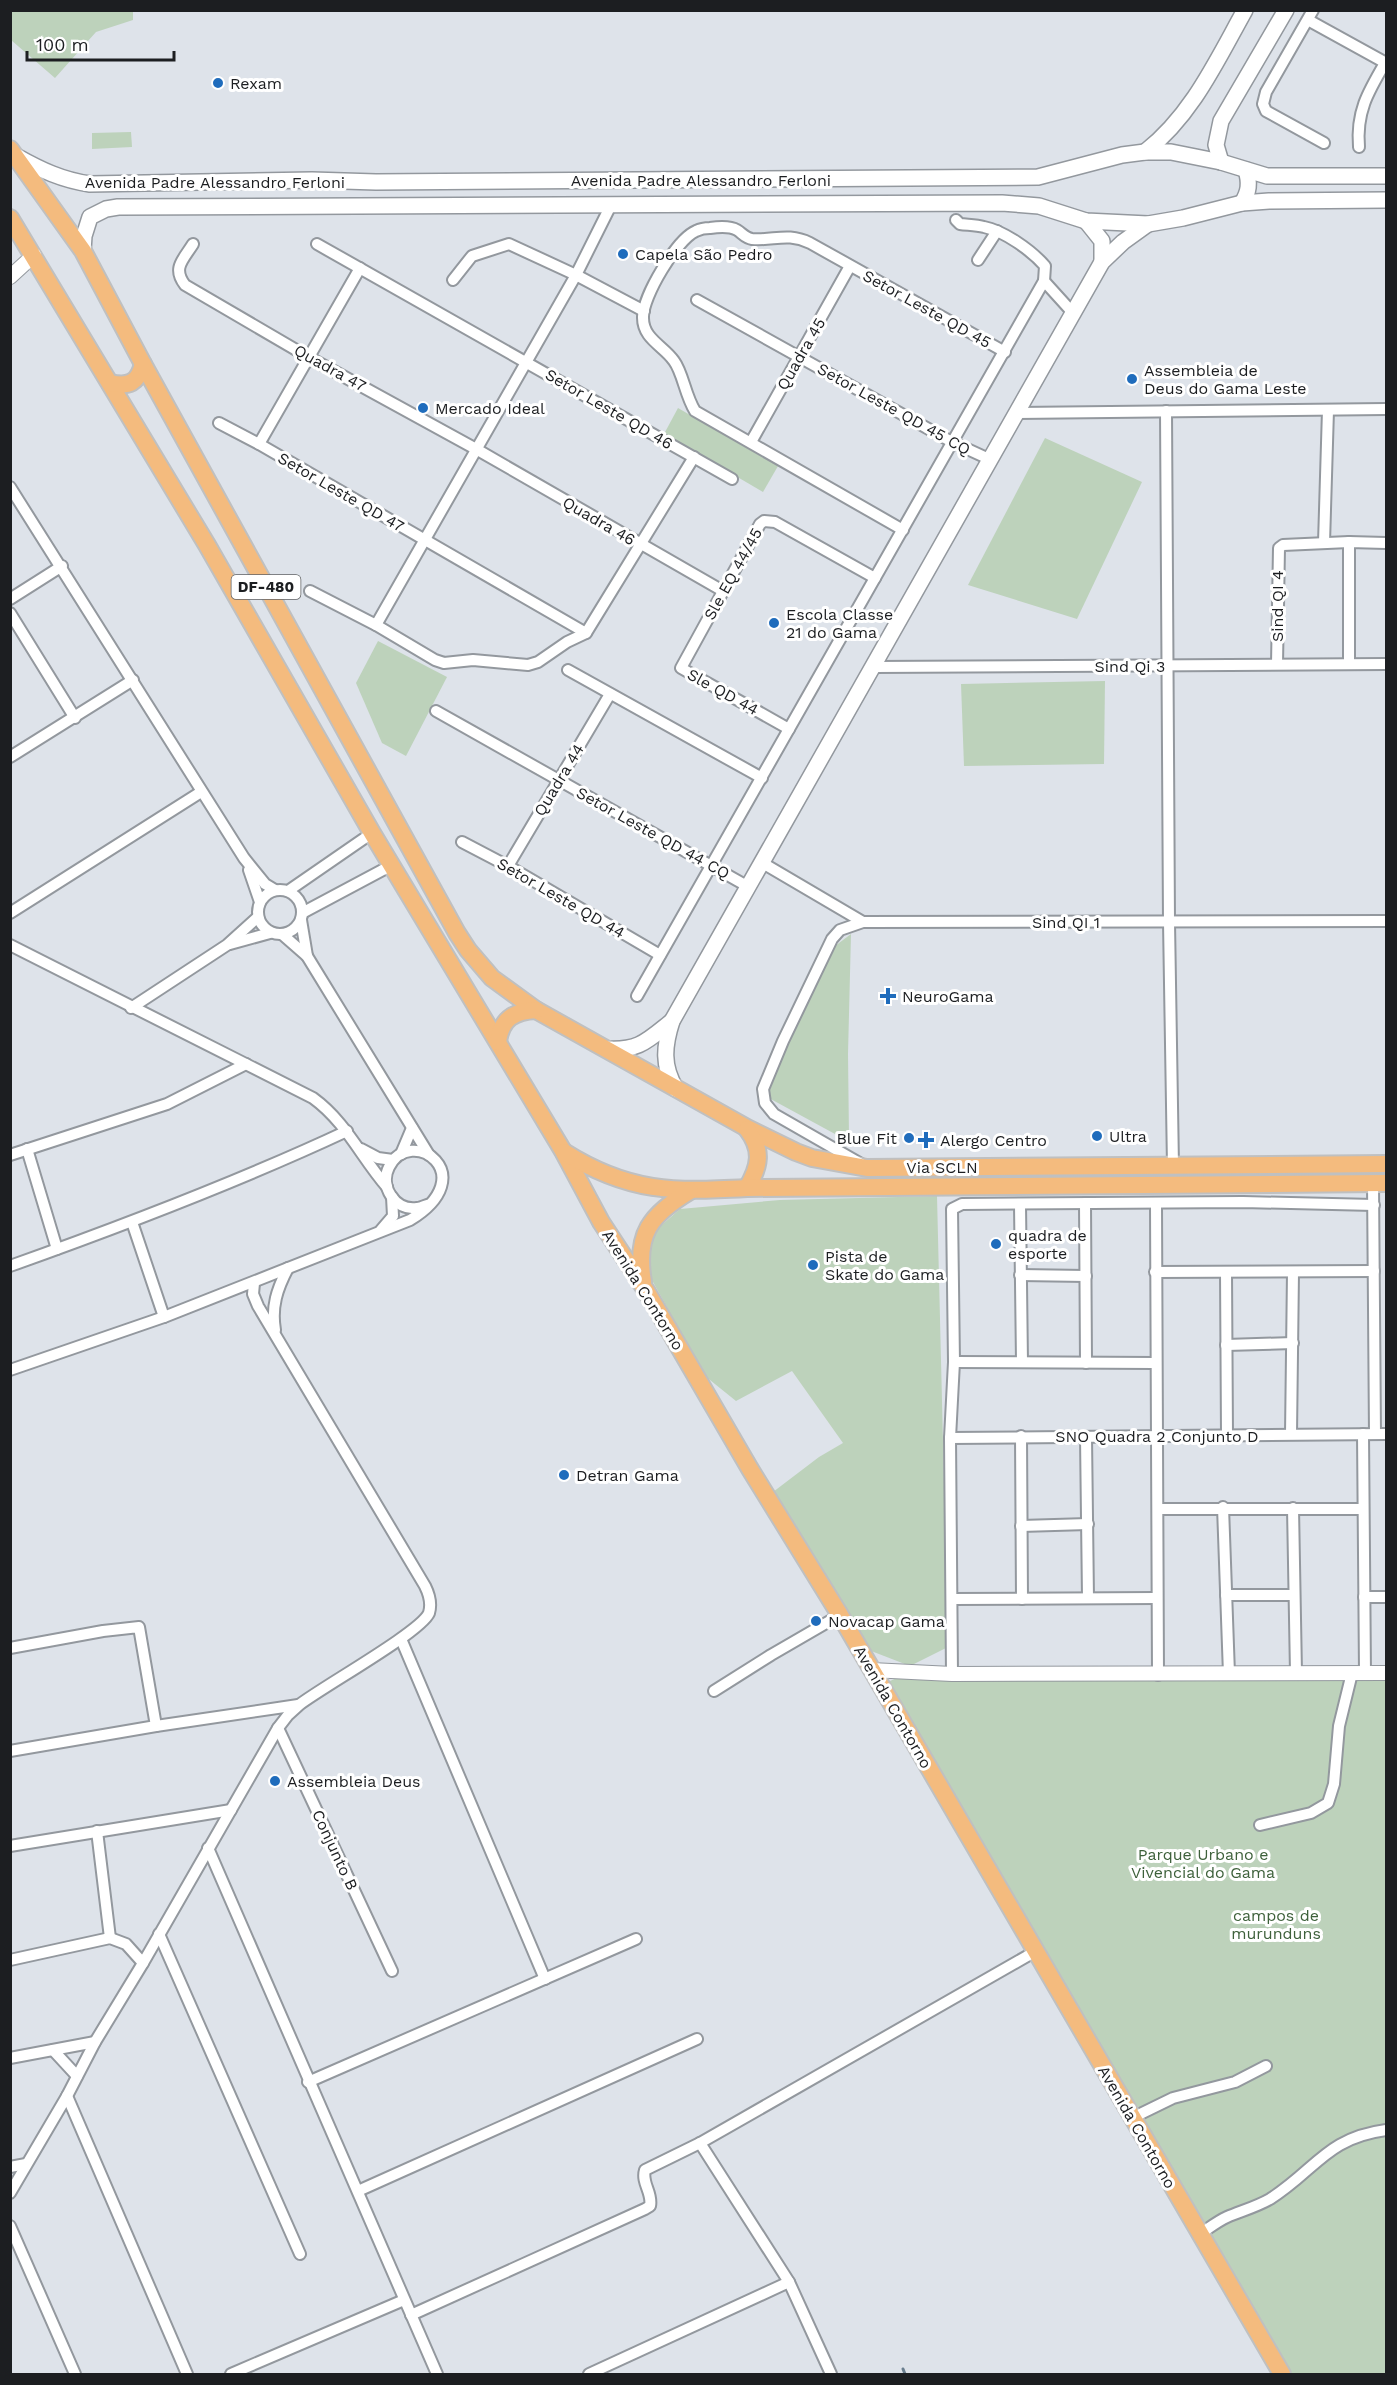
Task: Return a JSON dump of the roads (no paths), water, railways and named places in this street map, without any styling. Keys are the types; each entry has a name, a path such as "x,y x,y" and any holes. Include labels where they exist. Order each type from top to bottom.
{"main road":[{"path":"1145,152 1161,140 1182,118 1207,80 1245,10"},
{"path":"1221,162 1216,145 1221,121 1286,10"},
{"name":"Avenida Padre Alessandro Ferloni","path":"13,153 46,173 90,184 312,180 376,182 1038,177 1122,155 1145,152 1171,152 1221,162 1267,176 1386,176"},
{"name":"DF-480","path":"13,153 83,251 345,731 468,950 502,987 536,1010"},
{"path":"1242,203 1248,192 1249,183 1246,170"},
{"path":"1038,177 1033,191 1039,206"},
{"path":"893,178 897,188 893,204"},
{"path":"705,180 711,186 712,194 706,205"},
{"path":"732,204 727,191 728,185 733,180"},
{"path":"515,181 510,194 515,206"},
{"path":"376,182 382,195 377,207"},
{"name":"Avenida Padre Alessandro Ferloni","path":"83,251 86,224 90,217 106,209 118,207 1002,203 1039,206 1086,221 1148,224 1242,203 1386,200"},
{"name":"DF-480","path":"10,218 110,383 372,833 498,1042"},
{"path":"1086,221 1102,241 1102,262"},
{"path":"676,1089 668,1077 664,1055 672,1021 1102,262 1123,242 1148,224"},
{"path":"110,383 122,385 134,382 143,364"},
{"path":"321,744 323,733 327,730 332,728 345,731"},
{"path":"498,1042 504,1022 511,1016 536,1010"},
{"name":"Via SCLN","path":"536,1010 747,1128 812,1158 867,1168 1386,1164"},
{"path":"605,1049 622,1050 640,1045 672,1021"},
{"name":"Avenida Contorno","path":"498,1042 563,1151 601,1222 645,1289 750,1469 840,1615 1282,2374"},
{"path":"747,1128 760,1152 757,1170 747,1188"},
{"name":"Via SCLN","path":"563,1151 617,1180 644,1187 690,1191 908,1186 1380,1183"},
{"path":"908,1186 911,1176 909,1167"},
{"path":"934,1167 930,1176 936,1186"},
{"path":"645,1289 641,1256 645,1232 652,1219 690,1191"}],"street":[{"path":"1324,143 1266,111 1263,104 1266,92 1310,15 1386,63 1363,104 1358,123 1359,147"},
{"path":"376,625 576,274 611,205"},
{"path":"956,220 960,224 997,231 1039,259 1044,266 1044,281 1073,313"},
{"name":"Setor Leste QD 45","path":"644,311 652,286 687,238 696,231 710,228 732,228 752,239 789,236 801,238 1005,352"},
{"path":"978,260 997,231"},
{"name":"Quadra 47","path":"193,244 178,269 178,276 185,285 310,358 476,449"},
{"path":"317,244 525,361"},
{"path":"453,280 472,256 483,250 509,244 576,274 644,311 644,327 652,340 676,363 684,390 695,411 903,530"},
{"path":"10,277 34,255"},
{"name":"Quadra 45","path":"751,442 850,266"},
{"name":"Setor Leste QD 47","path":"259,444 360,268"},
{"name":"Setor Leste QD 45","path":"637,996 1044,281"},
{"path":"697,300 800,357"},
{"name":"Setor Leste QD 45 CQ","path":"800,357 952,442 989,459"},
{"name":"Setor Leste QD 46","path":"525,361 732,479"},
{"path":"1324,543 1328,410"},
{"path":"1017,413 1386,410"},
{"path":"1166,411 1168,922 1173,1166"},
{"name":"Setor Leste QD 47","path":"219,423 424,540"},
{"name":"Quadra 46","path":"476,449 641,546 723,591"},
{"path":"310,591 444,663 472,660 528,665 538,662 567,642 586,633 694,457"},
{"path":"10,487 62,566 244,858 275,891"},
{"name":"Sle EQ 44/45","path":"695,644 760,524 770,521 875,578"},
{"path":"424,540 586,633"},
{"path":"1349,542 1349,664"},
{"name":"Sind QI 4","path":"1277,664 1279,548 1283,545 1324,543 1386,543"},
{"path":"10,599 62,566"},
{"path":"10,613 75,718"},
{"name":"Sle QD 44","path":"695,644 681,667 682,669 789,729"},
{"name":"Sind Qi 3","path":"874,667 1386,664"},
{"path":"568,669 762,778"},
{"path":"10,757 133,680"},
{"name":"Quadra 44","path":"508,866 610,694"},
{"path":"436,711 559,780"},
{"name":"Setor Leste QD 44 CQ","path":"559,780 747,886"},
{"path":"10,913 201,792"},
{"path":"260,903 266,895 275,891 288,891 372,833"},
{"name":"Setor Leste QD 44","path":"462,842 508,866 660,955"},
{"path":"244,858 260,903 258,917 260,923 270,933"},
{"path":"762,862 863,922"},
{"path":"283,935 294,930 301,917 392,865"},
{"path":"288,891 301,904 307,956"},
{"path":"131,1008 227,945 258,917"},
{"name":"Sind QI 1","path":"863,922 1386,921"},
{"path":"863,922 840,930 832,939 763,1089 765,1103 774,1114 844,1152 867,1168"},
{"path":"10,1370 164,1317 410,1220 430,1204 441,1191 443,1182 438,1163 429,1155 307,956 283,935 270,933 227,945"},
{"path":"10,945 313,1098 327,1108 347,1131 389,1193 403,1206 417,1208 430,1204"},
{"path":"10,1155 167,1104 246,1064"},
{"path":"376,1234 390,1222 393,1216 386,1178 412,1128"},
{"path":"10,1266 132,1222 347,1131"},
{"path":"358,1147 378,1158 397,1157 410,1151 420,1151 429,1155"},
{"path":"27,1149 57,1249"},
{"path":"1380,1183 1374,1205 1374,1271 1381,1434"},
{"path":"952,1674 951,1438 954,1362 950,1213 955,1207 962,1204 1243,1202 1374,1205"},
{"path":"1085,1203 1086,1363"},
{"path":"1156,1204 1158,1675"},
{"path":"1020,1205 1022,1362"},
{"path":"132,1222 164,1317"},
{"path":"277,1339 274,1302 276,1292 288,1268"},
{"path":"1155,1272 1374,1271"},
{"path":"1226,1272 1227,1436"},
{"path":"1291,1434 1293,1272"},
{"path":"1020,1275 1086,1276"},
{"path":"10,2193 67,2096 95,2042 288,1714 401,1638 426,1618 431,1604 429,1595 277,1339 255,1299 254,1283"},
{"path":"1226,1345 1293,1343"},
{"path":"954,1362 1155,1363"},
{"path":"1260,1825 1311,1813 1328,1803 1334,1785 1338,1726 1358,1673 1364,1598 1363,1434"},
{"name":"SNO Quadra 2 Conjunto D","path":"951,1438 1381,1434"},
{"path":"1021,1436 1022,1599"},
{"path":"1086,1437 1088,1598"},
{"path":"1158,1509 1223,1507 1362,1509"},
{"path":"1223,1507 1229,1674"},
{"path":"1293,1508 1296,1673"},
{"path":"1021,1526 1088,1524"},
{"path":"1226,1595 1294,1595"},
{"path":"1364,1598 1386,1597"},
{"path":"952,1599 1157,1598"},
{"path":"714,1691 840,1615"},
{"path":"10,1648 103,1631 139,1627 156,1726"},
{"path":"401,1638 545,1979"},
{"path":"871,1670 952,1674 1386,1673"},
{"path":"10,1751 299,1705"},
{"name":"Conjunto B","path":"278,1728 392,1971"},
{"path":"10,1846 231,1810"},
{"path":"98,1831 110,1938"},
{"path":"208,1848 437,2374"},
{"path":"159,1934 300,2254"},
{"path":"10,1960 110,1938 126,1944 143,1963"},
{"path":"308,2082 636,1939"},
{"path":"411,2315 645,2209 650,2206 651,2199 644,2176 645,2170 700,2143 1036,1951"},
{"path":"358,2191 697,2039"},
{"path":"10,2058 95,2042"},
{"path":"53,2050 77,2076"},
{"path":"1132,2118 1173,2098 1235,2082 1266,2066"},
{"path":"67,2096 187,2374"},
{"path":"1200,2234 1226,2217 1268,2200 1293,2183 1324,2154 1341,2143 1386,2130"},
{"path":"700,2143 789,2282 831,2374"},
{"path":"10,2167 26,2164"},
{"path":"10,2226 75,2374"},
{"path":"589,2374 789,2282"},
{"path":"231,2374 404,2300"}],"waterway":[{"path":"903,2369 905,2374"}],"place":[{"name":"Rexam","path":"218,83"},
{"name":"Capela São Pedro","path":"623,254"},
{"name":"Assembleia de Deus do Gama Leste","path":"1132,379"},
{"name":"Mercado Ideal","path":"423,408"},
{"name":"Escola Classe 21 do Gama","path":"774,623"},
{"name":"NeuroGama","path":"888,996"},
{"name":"Ultra","path":"1097,1136"},
{"name":"Blue Fit","path":"909,1138"},
{"name":"Alergo Centro","path":"926,1140"},
{"name":"quadra de esporte","path":"996,1244"},
{"name":"Pista de Skate do Gama","path":"813,1265"},
{"name":"Detran Gama","path":"564,1475"},
{"name":"Novacap Gama","path":"816,1621"},
{"name":"Assembleia Deus","path":"275,1781"}],"park label":[{"name":"Parque Urbano e Vivencial do Gama","path":"1203,1863"},
{"name":"campos de murunduns","path":"1276,1924"}]}
